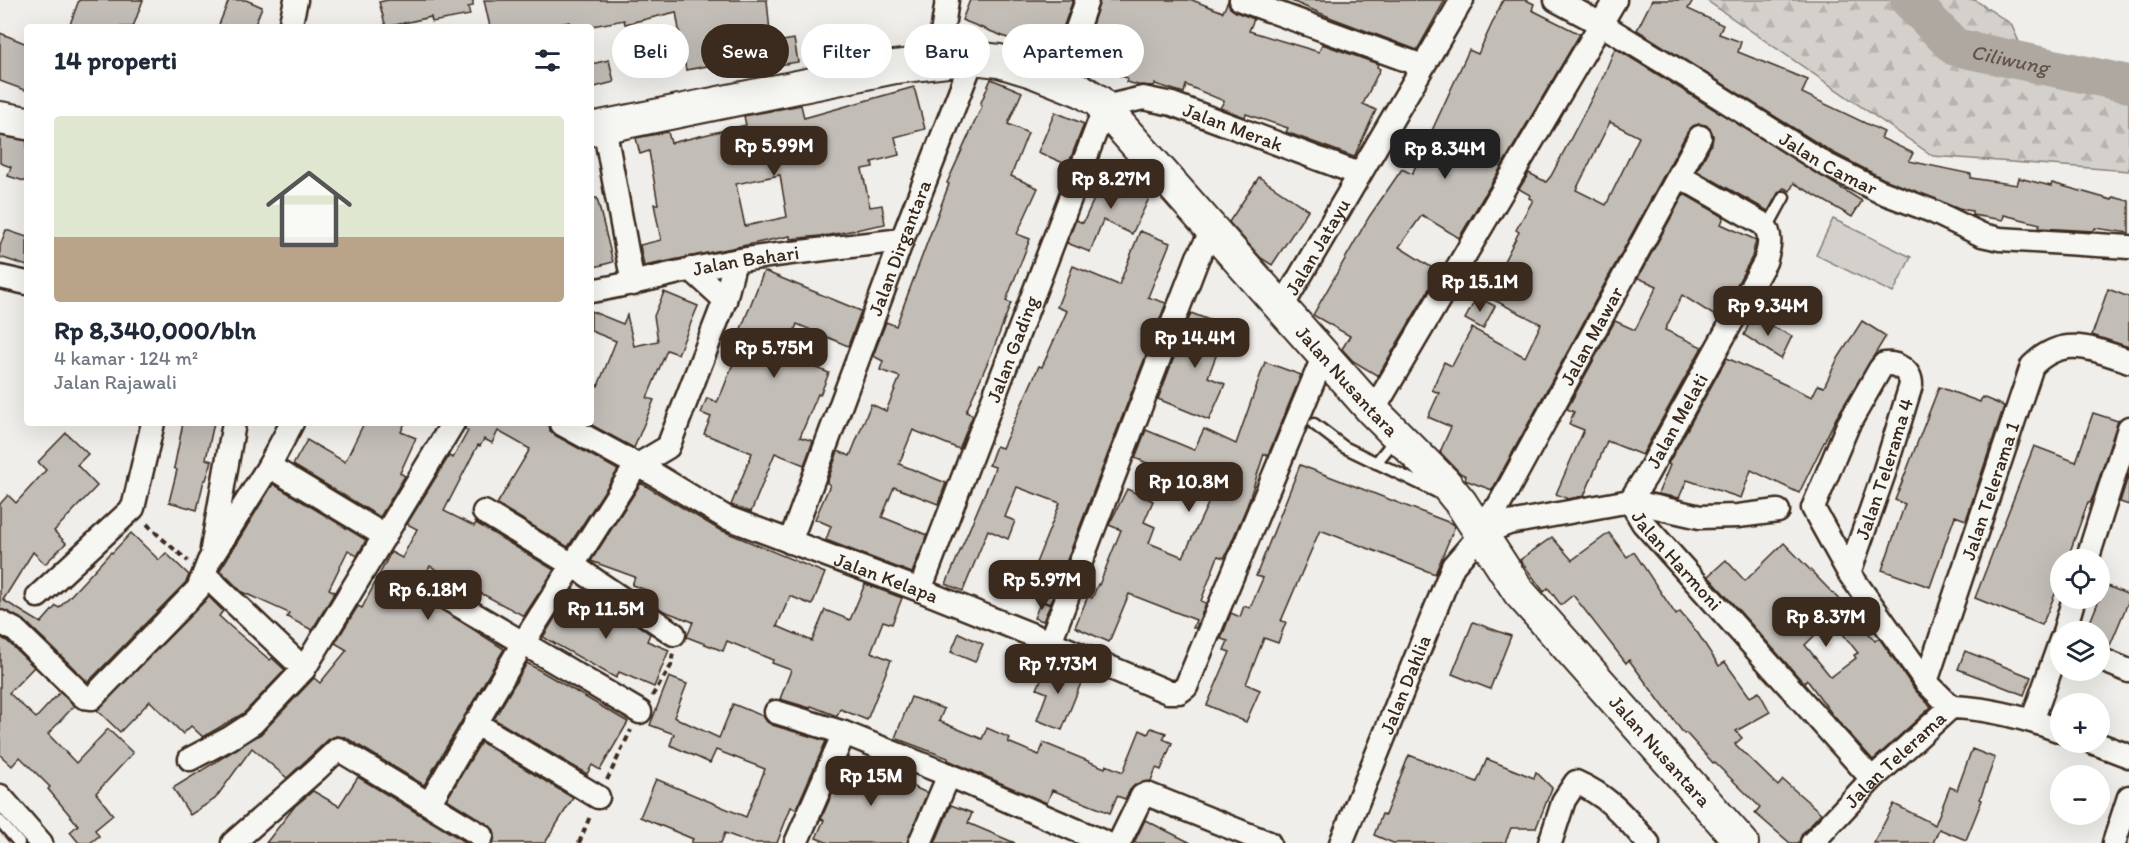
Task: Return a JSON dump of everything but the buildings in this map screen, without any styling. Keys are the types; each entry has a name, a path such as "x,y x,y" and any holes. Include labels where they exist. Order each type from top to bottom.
{"main road":[{"name":"Jalan Nusantara","path":"990,60 1059,81 1082,91 1105,107 1373,411 1443,481 1519,592 1742,843"},
{"name":"Jalan Nusantara","path":"598,127 904,66"},
{"path":"0,118 24,122"}],"street":[{"path":"291,24 297,0"},
{"path":"1059,81 1087,0"},
{"path":"1241,0 1423,66"},
{"name":"Jalan Jatayu","path":"1282,307 1462,0"},
{"name":"Jalan Camar","path":"1556,0 1600,24 1825,164 1880,191 1932,211 1982,235 2000,239 2129,247"},
{"path":"1373,411 1615,0"},
{"path":"942,24 944,1"},
{"name":"Jalan Dirgantara","path":"790,542 902,240 965,78"},
{"name":"Jalan Merak","path":"1105,107 1143,98 1172,104 1359,174"},
{"name":"Jalan Gading","path":"920,590 1105,107"},
{"path":"598,127 633,284"},
{"name":"Jalan Mawar","path":"1472,521 1498,507 1700,137"},
{"path":"1679,176 1756,219 1767,228"},
{"name":"Jalan Melati","path":"1630,501 1647,476 1765,262 1770,246 1767,228"},
{"path":"1050,642 1198,257 1213,230"},
{"name":"Jalan Bahari","path":"594,290 735,261 902,240"},
{"path":"429,804 523,643 636,465 668,447 726,300 735,261"},
{"path":"691,269 726,300"},
{"path":"0,277 24,282"},
{"name":"Jalan Telerama 1","path":"1926,682 2032,366 2053,349 2067,346 2081,346 2129,361"},
{"name":"Jalan Kelapa","path":"566,426 725,517 920,590 1168,692 1179,692 1186,687 1324,355"},
{"name":"Jalan Telerama 4","path":"1889,363 1909,372 1911,385 1884,473 1849,573 1813,508 1848,425 1880,369 1884,364 1889,363"},
{"path":"38,596 133,508 152,426"},
{"path":"207,568 233,426"},
{"path":"0,622 15,630 84,698 92,698 198,589 207,568 269,466 290,426"},
{"path":"190,759 254,723 304,669 451,426"},
{"path":"2090,549 2129,428"},
{"path":"269,466 385,536"},
{"path":"1472,521 1518,520 1630,501 1700,516 1738,516 1778,511"},
{"name":"Jalan Harmoni","path":"1630,501 1643,523 1872,779"},
{"path":"484,512 574,566 674,633"},
{"name":"Jalan Dahlia","path":"1341,843 1472,521"},
{"path":"207,568 304,669"},
{"path":"1849,573 1926,682 1951,707"},
{"path":"438,593 640,712"},
{"path":"2110,663 2129,671"},
{"path":"2032,721 2050,672"},
{"name":"Jalan Telerama","path":"1812,843 1872,779 1951,707 1978,708 2050,727"},
{"path":"776,712 844,733 949,775 1106,843"},
{"path":"475,723 598,797"},
{"path":"795,843 844,733"},
{"path":"233,843 338,749 482,836"},
{"path":"2110,749 2129,756"},
{"path":"920,843 949,775"},
{"path":"1550,843 1564,800 1576,782 1603,796 1648,843"},
{"path":"1119,843 1142,796 1147,794 1269,843"},
{"path":"0,796 40,843"},
{"path":"2114,843 2129,797"}],"lane":[{"path":"1767,228 1784,197"},
{"path":"1314,424 1344,447 1376,463 1472,521"},
{"path":"1376,463 1398,436"},
{"path":"0,820 19,843"}],"path":[{"path":"159,536 207,568"},
{"path":"579,843 598,797 640,712 671,666 674,633"}],"green space":[{"path":"1706,0 1975,0 2011,24 2020,44 2095,84 2129,89 2129,171 1933,156"},
{"path":"1833,219 1911,257 1893,293 1816,255"}],"waterway":[{"name":"Ciliwung","path":"1909,0 1955,47 2129,84"}]}
